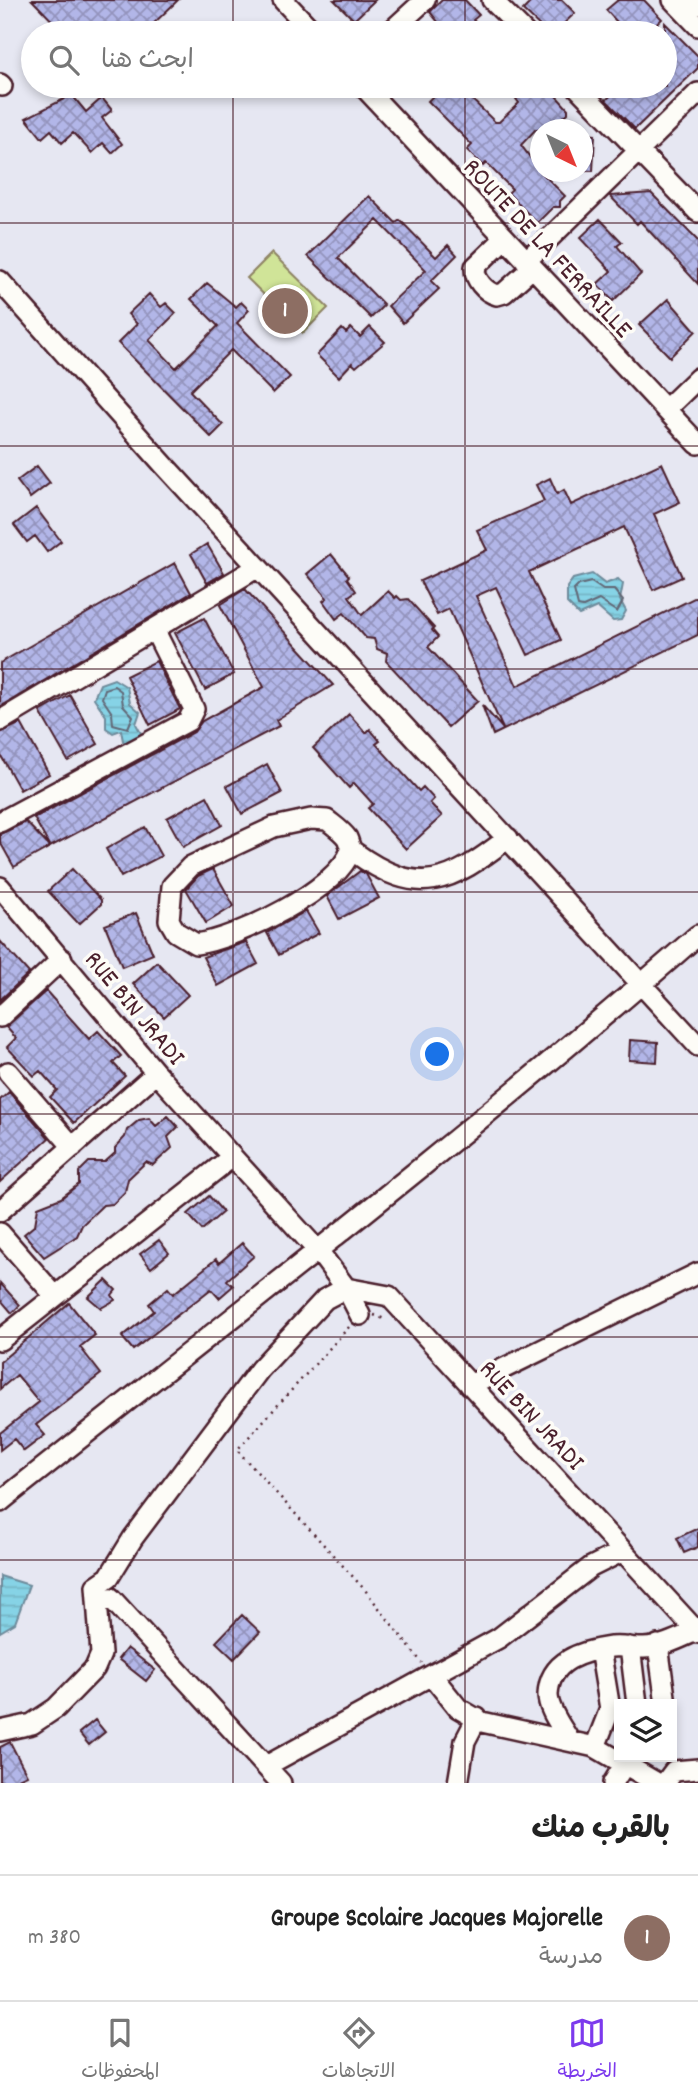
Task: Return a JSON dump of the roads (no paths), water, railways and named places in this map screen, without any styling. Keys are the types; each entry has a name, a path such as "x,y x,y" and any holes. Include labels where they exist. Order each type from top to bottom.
{"street":[{"path":"283,0 303,21"},
{"path":"402,21 425,0"},
{"path":"492,0 513,21"},
{"path":"673,0 698,26"},
{"path":"694,0 698,5"},
{"path":"504,239 475,267 476,278 496,295 504,293 638,150 698,93"},
{"name":"ROUTE DE LA FERRAILLE","path":"374,98 698,444"},
{"path":"588,98 698,212"},
{"path":"0,281 258,567 698,1046"},
{"path":"666,409 698,378"},
{"path":"0,721 258,567"},
{"path":"0,822 188,721 194,715 194,709 154,629"},
{"path":"351,850 347,862 323,883 232,936 196,944 176,932 169,919 172,886 191,866 274,827 311,818 327,820 347,839 351,850 394,876 412,882 429,881 464,869 508,838"},
{"name":"RUE BIN JRADI","path":"0,887 156,1073 319,1252 346,1288 388,1296 697,1632"},
{"path":"0,1502 319,1252 698,936"},
{"path":"0,1017 62,960"},
{"path":"3,1071 74,1147"},
{"path":"0,1211 156,1073"},
{"path":"0,1340 232,1157"},
{"path":"0,1233 55,1296"},
{"path":"470,1385 698,1273"},
{"path":"0,1731 32,1724 56,1708 95,1668 101,1654 96,1586 109,1577 133,1538 260,1369 324,1299 346,1288 360,1315"},
{"path":"267,1766 433,1677 499,1638 591,1567 623,1551"},
{"path":"98,1603 111,1598 281,1783"},
{"path":"569,1740 553,1713 548,1695 563,1662 578,1654 600,1649 658,1645 697,1632"},
{"path":"658,1645 665,1699"},
{"path":"630,1647 636,1699"},
{"path":"595,1748 610,1709 600,1649"},
{"path":"433,1677 458,1708 477,1718 569,1740 614,1755"},
{"path":"458,1783 466,1741 477,1718"},
{"path":"613,1783 626,1762"},
{"path":"630,1762 657,1783"},
{"path":"665,1783 674,1771 698,1769"}],"water":[{"path":"592,574 605,584 618,579 623,584 620,600 626,611 621,620 613,621 597,607 579,615 567,603 567,587 573,579"},
{"path":"114,679 127,687 130,703 140,712 136,724 142,735 129,745 123,741 121,730 113,733 106,728 106,716 94,698 100,684"},
{"path":"0,1576 29,1585 15,1623 0,1632"}],"place":[{"name":"Groupe Scolaire Jacques Majorelle","path":"285,311"}]}
